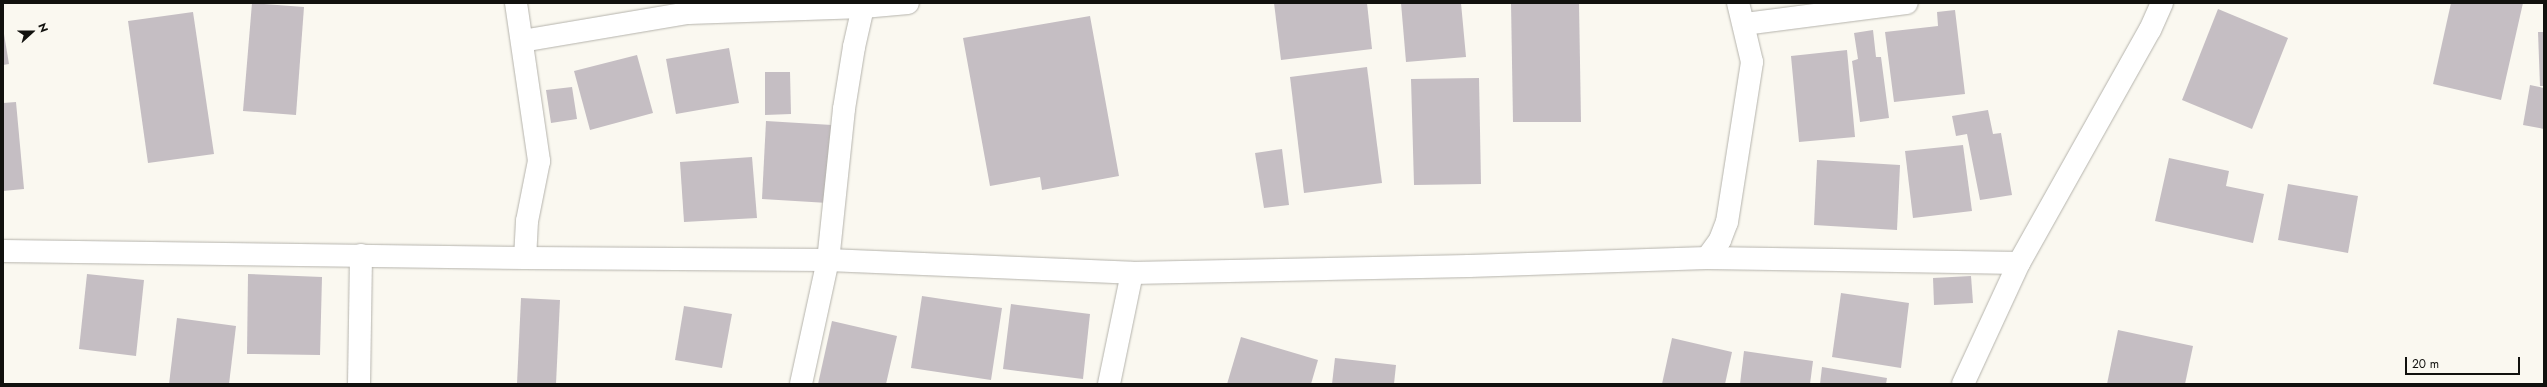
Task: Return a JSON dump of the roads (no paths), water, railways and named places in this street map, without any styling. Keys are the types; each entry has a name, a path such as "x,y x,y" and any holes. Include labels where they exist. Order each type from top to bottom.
{"street":[{"path":"516,3 539,161 527,221 525,258"},
{"path":"522,41 688,13 908,3"},
{"path":"1707,258 1720,240 1727,222 1752,62 1745,24 1738,3"},
{"path":"1745,24 1907,3"},
{"path":"1963,384 2019,263 2150,30 2162,3"},
{"path":"801,384 828,260 844,109 862,5"},
{"path":"3,251 525,258 828,260 1132,273 1477,266 1707,258 2019,263"},
{"path":"359,384 361,255"},
{"path":"1109,384 1132,273"}]}
